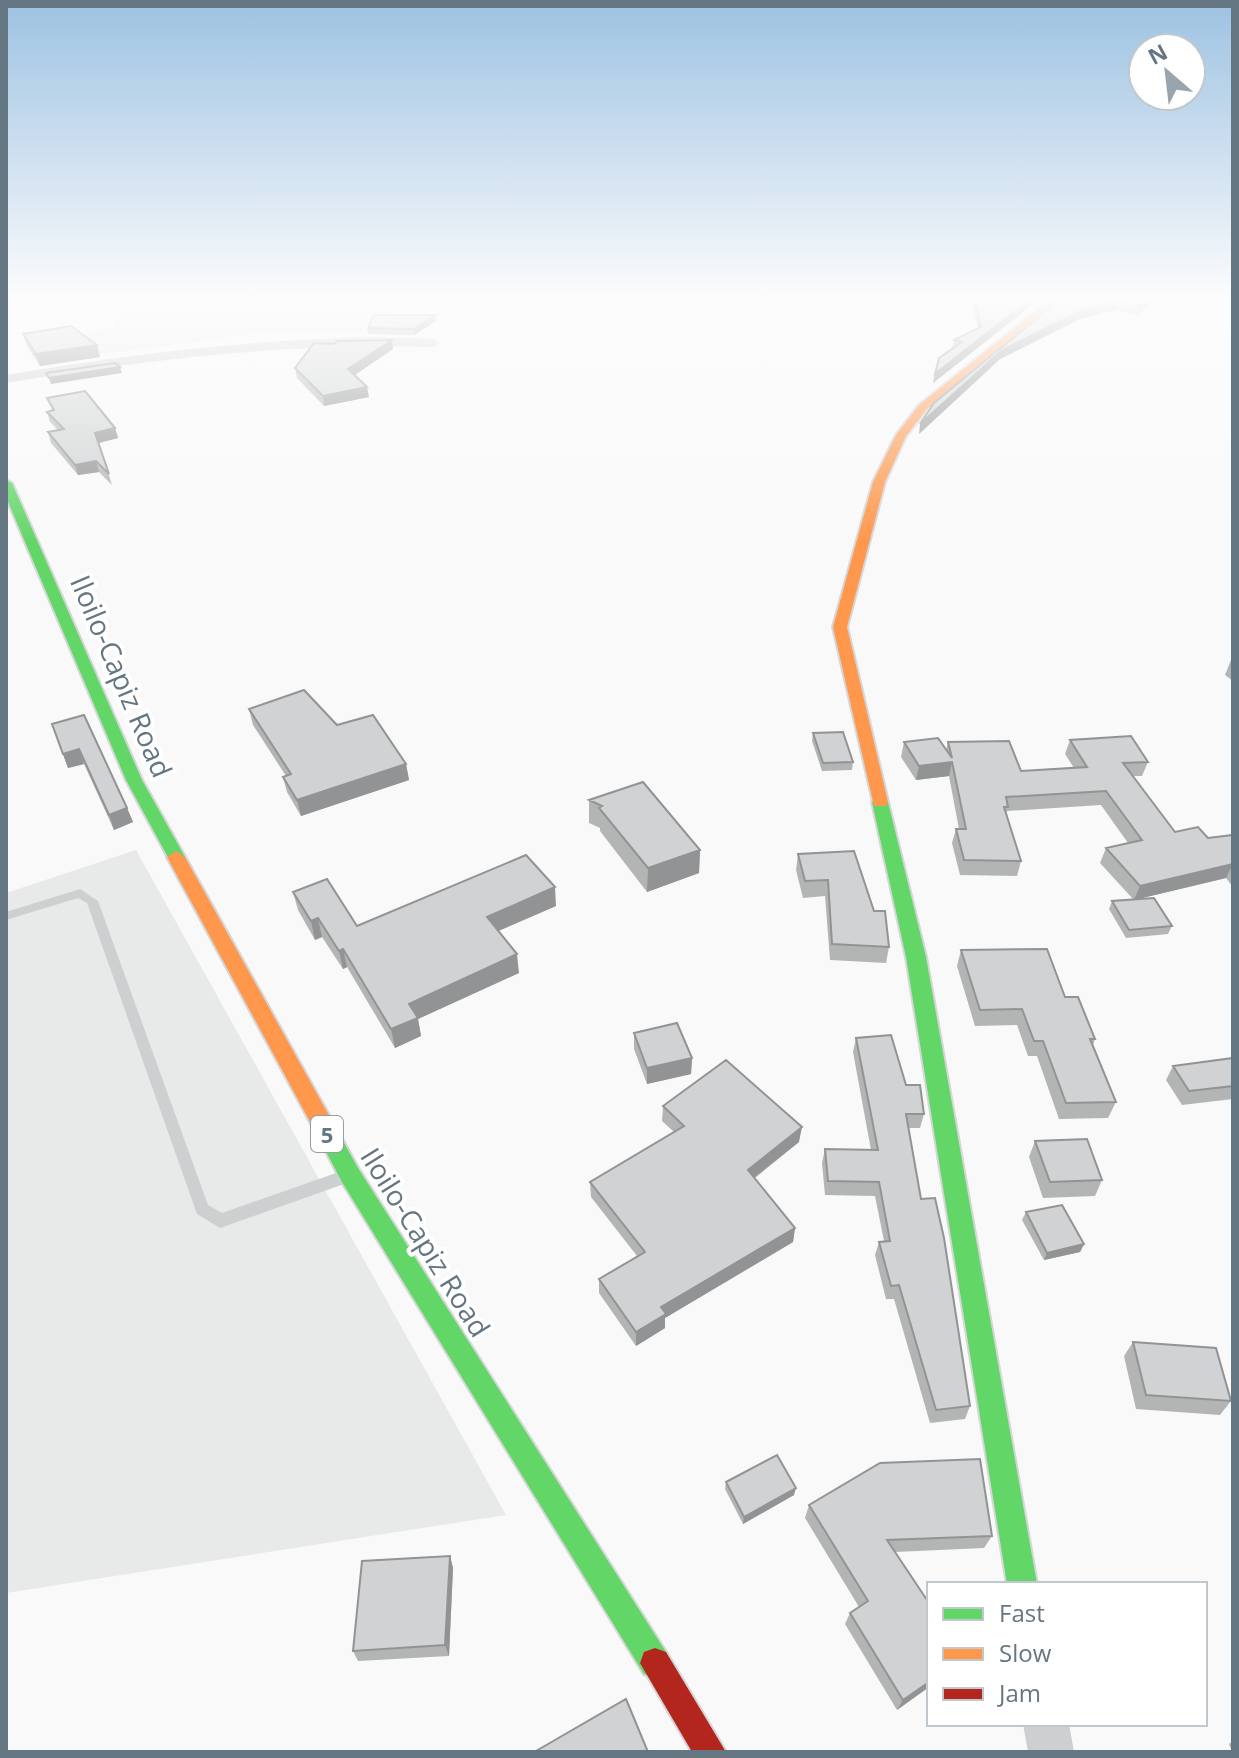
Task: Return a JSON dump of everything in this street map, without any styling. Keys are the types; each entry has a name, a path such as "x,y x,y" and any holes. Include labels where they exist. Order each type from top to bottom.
{"main road":[{"path":"954,379 923,407 901,435 879,482 840,627 916,957 1022,1582"},
{"name":"Iloilo-Capiz Road","path":"6,483 32,537 134,780 350,1175 710,1752"}],"street":[{"path":"1046,1726 1051,1752"}],"lane":[{"path":"6,916 80,893 92,901 202,1209 220,1221 350,1175"}],"shaded area":[{"path":"136,850 506,1515 6,1593 6,893"}],"building":[{"path":"306,379 359,379 367,387 323,396"},
{"path":"963,379 970,379 920,424 934,403"},
{"path":"85,391 115,428 95,433 109,474 96,461 75,465 48,432 64,429 47,412 54,410 47,398"},
{"path":"304,690 337,725 373,715 406,764 297,800 283,777 291,774 249,709"},
{"path":"84,715 127,808 109,815 79,749 63,754 52,724"},
{"path":"843,732 853,762 823,763 813,733"},
{"path":"1131,736 1148,762 1123,763 1175,832 1198,827 1208,838 1233,835 1233,864 1140,886 1106,848 1142,840 1106,791 1006,797 1008,807 1004,807 1021,861 964,860 956,829 966,829 952,762 919,766 904,742 938,738 952,758 948,742 1009,741 1021,771 1087,767 1070,740"},
{"path":"643,782 700,850 648,868 599,808 602,806 589,800"},
{"path":"854,851 874,911 885,911 889,947 832,944 828,880 805,881 798,854"},
{"path":"526,855 555,887 487,917 517,954 409,1004 418,1018 391,1029 343,949 339,951 318,918 311,921 293,892 327,879 357,926"},
{"path":"1154,898 1172,926 1129,930 1112,901"},
{"path":"1047,949 1065,997 1078,997 1095,1039 1090,1039 1116,1102 1066,1103 1043,1041 1034,1041 1022,1009 980,1010 961,950"},
{"path":"677,1023 692,1058 647,1068 634,1033"},
{"path":"891,1035 906,1085 920,1085 924,1114 906,1114 921,1199 935,1198 944,1238 970,1406 936,1410 899,1285 891,1286 879,1242 890,1241 879,1182 828,1181 825,1149 878,1150 856,1038"},
{"path":"1233,1058 1233,1086 1189,1091 1173,1066"},
{"path":"726,1060 802,1127 748,1170 795,1228 661,1307 666,1314 636,1332 599,1279 645,1252 590,1182 684,1126 663,1106"},
{"path":"1087,1139 1102,1180 1050,1182 1035,1141"},
{"path":"1062,1205 1084,1244 1047,1253 1026,1212"},
{"path":"1133,1342 1216,1348 1231,1401 1146,1395"},
{"path":"777,1455 796,1488 744,1517 726,1482"},
{"path":"980,1459 992,1536 887,1540 927,1600 927,1683 903,1700 850,1613 868,1601 809,1505 880,1463"},
{"path":"450,1556 445,1645 353,1651 362,1561"},
{"path":"626,1699 648,1752 536,1752 536,1751"}],"traffic: fast":[{"path":"6,483 134,780 176,857"},
{"path":"880,802 916,957 1022,1582"},
{"path":"323,1125 350,1175 655,1663"}],"traffic: slow":[{"path":"880,802 840,627 879,482 901,435 923,407 957,379"},
{"path":"176,857 323,1125"}],"traffic: jam":[{"path":"655,1663 710,1752"}]}
